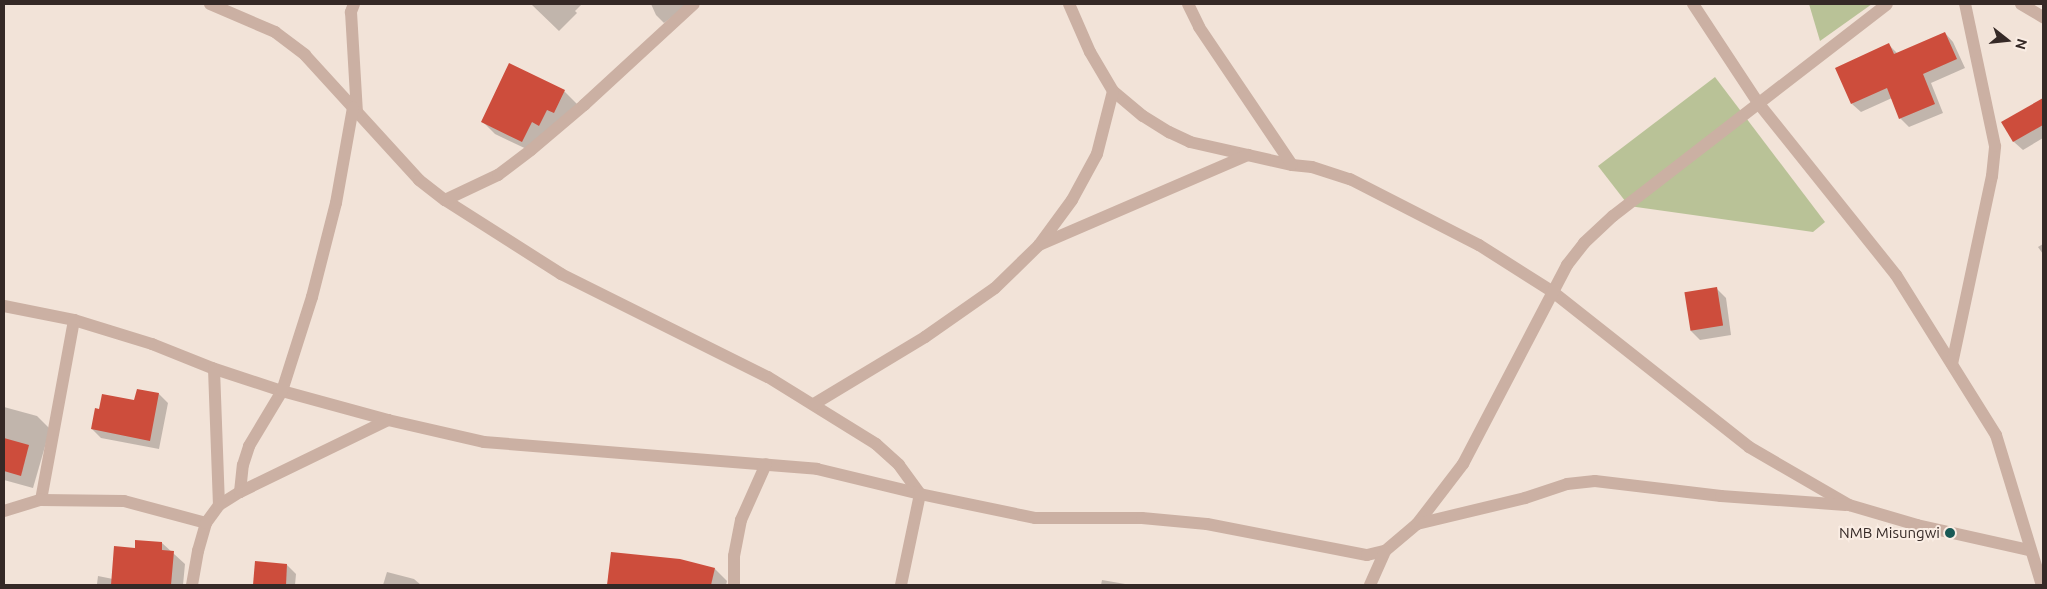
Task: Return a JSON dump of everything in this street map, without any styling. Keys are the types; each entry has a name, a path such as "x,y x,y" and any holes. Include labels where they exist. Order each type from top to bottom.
{"street":[{"path":"210,4 274,32 305,55 419,180 445,200 561,274 677,330 814,404 876,444 899,465 920,494 901,585"},
{"path":"240,492 243,465 249,446 282,392 312,297 336,203 355,110 351,12 354,4"},
{"path":"445,200 498,175 532,150 694,4"},
{"path":"1068,4 1090,52 1113,91 1143,116 1190,142 1292,165 1312,167 1350,179 1479,245 1553,292 1749,447 1849,505"},
{"path":"1188,4 1199,28 1292,165"},
{"path":"1693,4 1759,104 1896,275 1996,435 2029,550 2042,585"},
{"path":"1370,585 1385,551 1417,524 1463,464 1567,265 1584,243 1613,216 1887,4"},
{"path":"1952,364 1992,176 1995,146 1965,4"},
{"path":"2021,4 2043,17"},
{"path":"814,404 925,337 995,288 1039,245 1072,200 1097,154 1113,91"},
{"path":"1039,245 1248,155"},
{"path":"4,306 74,320 152,344 214,369 282,392 388,420 484,442 817,469 920,494 1035,518 1142,518 1207,524 1367,555 1385,551"},
{"path":"42,500 74,320"},
{"path":"214,369 219,505"},
{"path":"192,585 198,551 206,523 219,505 240,492 388,420"},
{"path":"734,585 734,556 741,520 766,464"},
{"path":"1417,524 1525,498 1567,484 1595,481 1721,496 1849,505 1918,525 2029,550"},
{"path":"4,511 42,500 124,501 206,523"}],"green space":[{"path":"1809,4 1872,4 1820,41"},
{"path":"1715,77 1825,222 1813,232 1629,206 1598,166"}],"building":[{"path":"1945,32 1957,59 1923,74 1935,104 1899,119 1887,88 1851,104 1835,68 1889,43 1894,54"},
{"path":"509,63 565,90 554,113 547,110 539,126 532,122 522,142 481,122"},
{"path":"2043,98 2043,125 2013,142 2001,122"},
{"path":"1717,287 1723,326 1691,331 1684,292"},
{"path":"137,389 159,393 150,441 91,429 95,408 99,409 102,394 134,400"},
{"path":"4,438 29,445 21,476 4,471"},
{"path":"135,540 162,542 162,550 174,551 171,585 111,585 114,546 135,548"},
{"path":"611,552 680,559 715,568 711,585 607,585"},
{"path":"255,561 287,564 286,585 253,585"}],"place":[{"name":"NMB Misungwi","path":"1950,533"}]}
